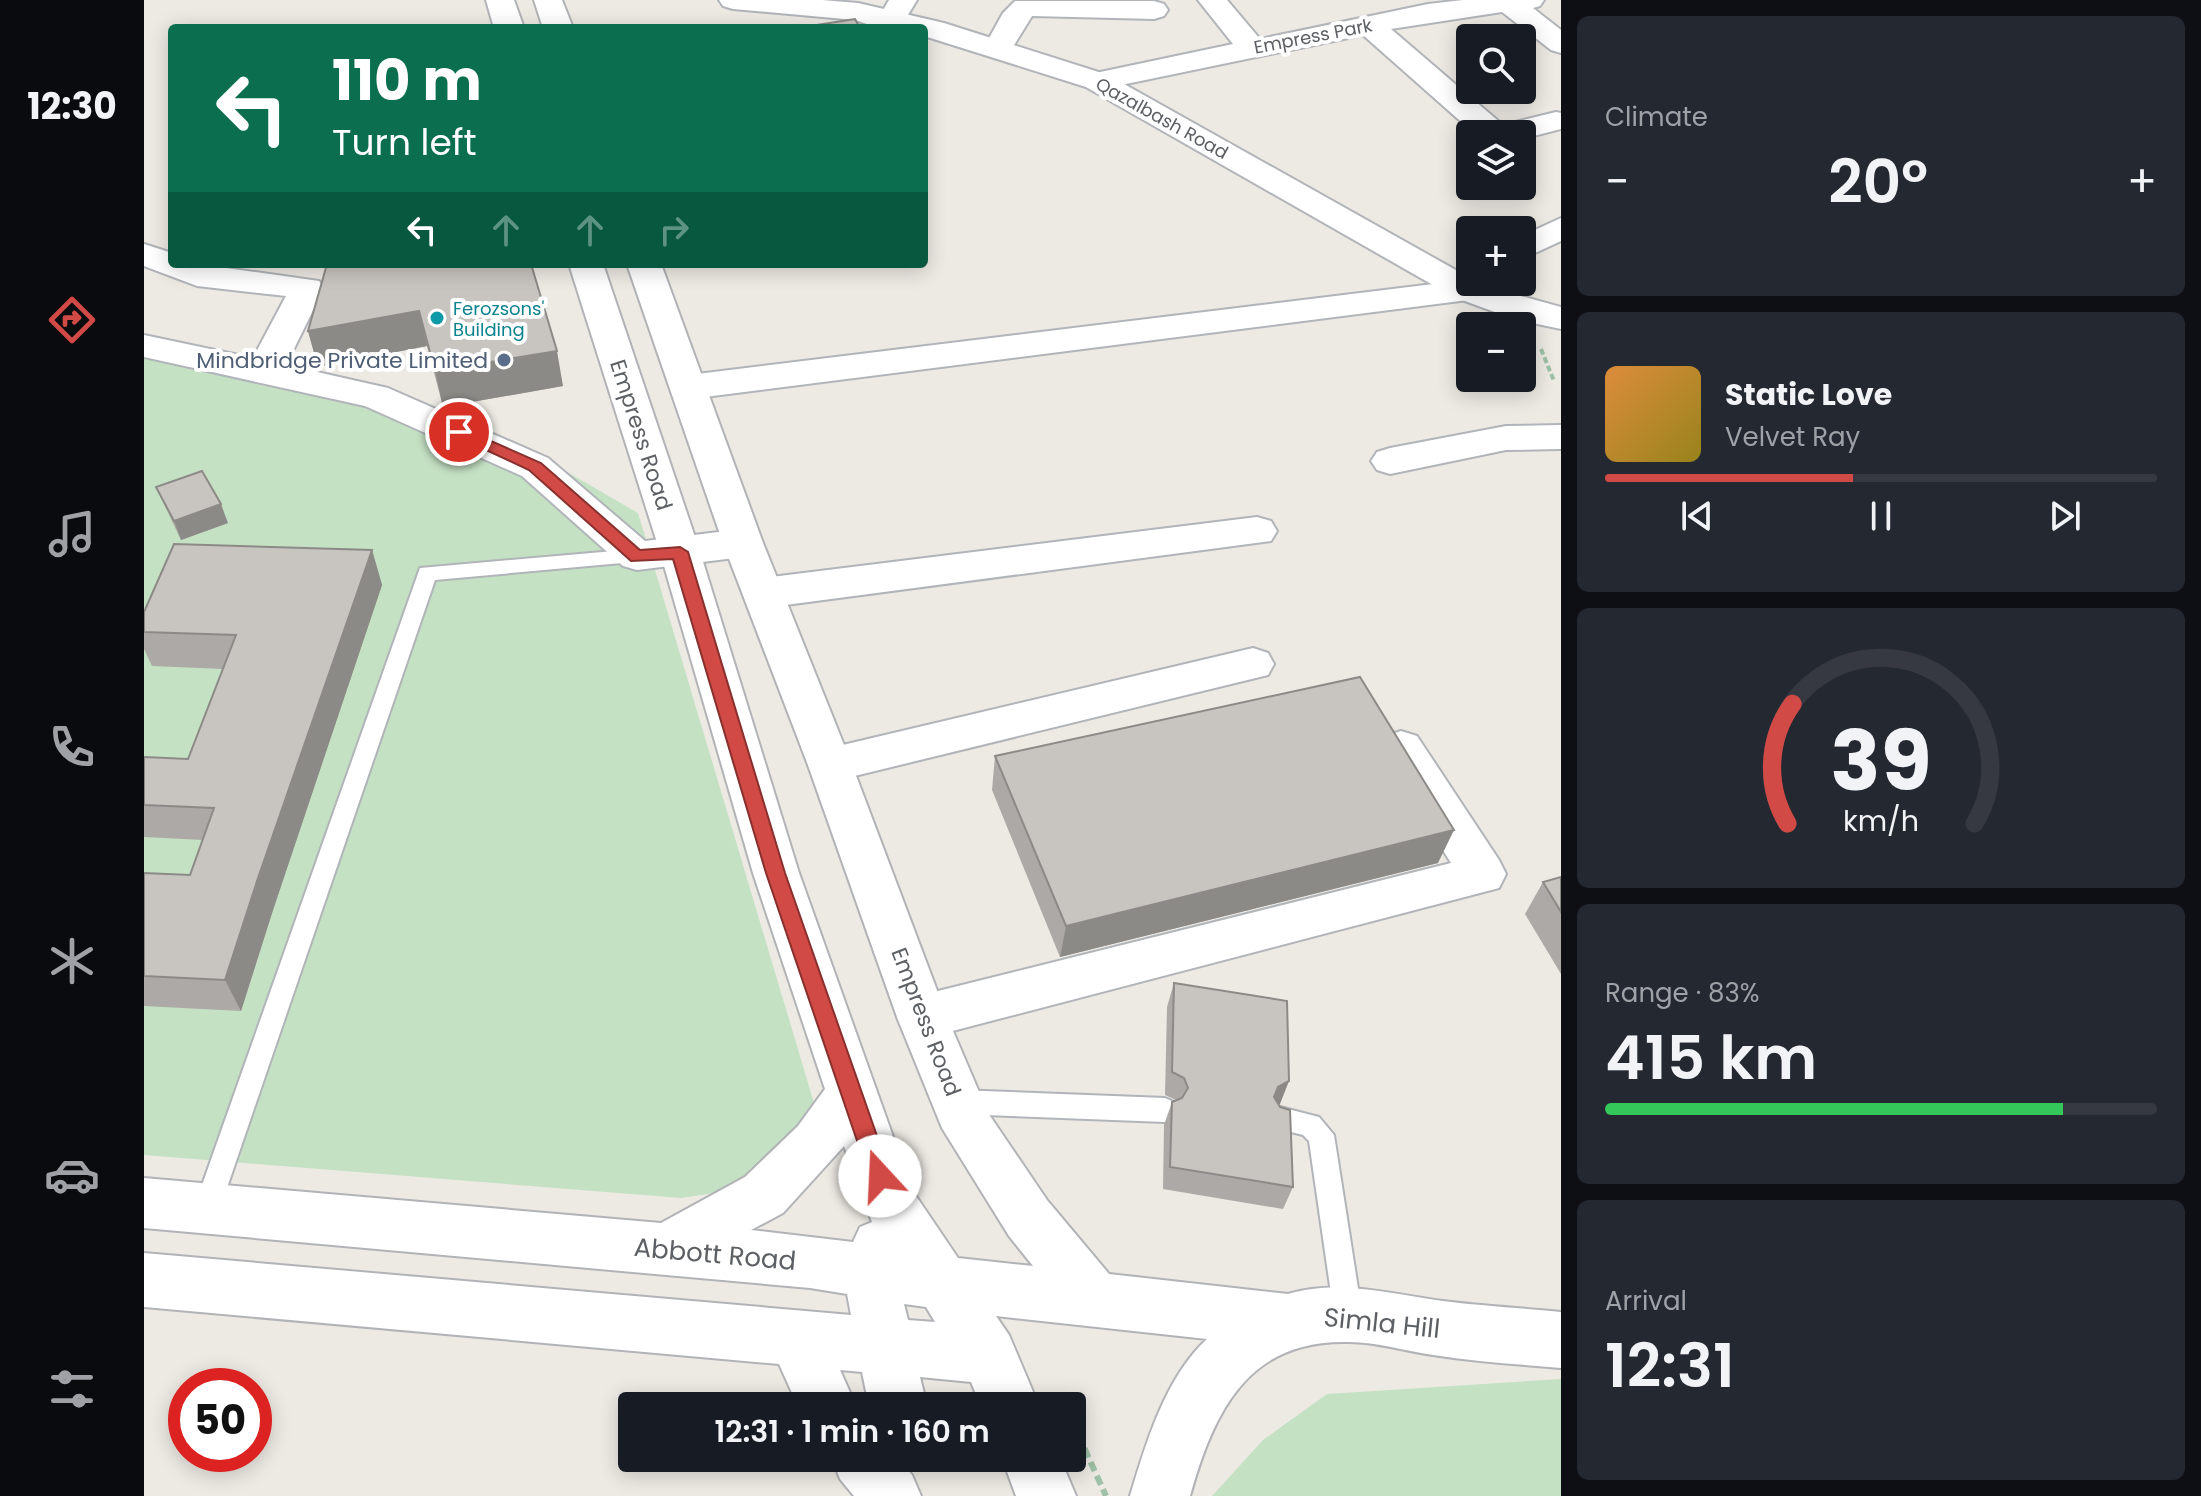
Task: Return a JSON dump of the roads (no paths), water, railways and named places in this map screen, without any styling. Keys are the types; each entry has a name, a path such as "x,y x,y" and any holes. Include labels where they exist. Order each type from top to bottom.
{"street":[{"path":"500,0 508,24"},
{"name":"Qazalbash Road","path":"733,0 858,12 896,11 923,24"},
{"path":"1212,0 1252,48"},
{"path":"1519,1 1561,44"},
{"name":"Empress Park","path":"1097,81 1369,25 1421,7 1519,1"},
{"path":"998,49 1017,13 1025,7 1154,10"},
{"path":"1369,25 1478,120"},
{"name":"Qazalbash Road","path":"928,26 1097,81 1456,263"},
{"path":"1536,126 1556,121"},
{"path":"1536,241 1561,228"},
{"path":"144,254 168,264"},
{"path":"1536,269 1561,259"},
{"path":"178,268 197,276 307,288 264,372"},
{"name":"Empress Road","path":"587,268 680,552 776,873 893,1212 989,1355 1004,1392"},
{"name":"Empress Road","path":"645,268 743,543 830,765 922,1017 968,1128 999,1178 1096,1301"},
{"path":"689,387 1456,290"},
{"name":"Qazalbash Road","path":"1510,296 1526,311 1561,318"},
{"path":"144,346 375,396 535,467 637,556 743,543"},
{"path":"1390,461 1506,438 1561,437"},
{"path":"763,593 1257,531"},
{"path":"830,765 1253,664"},
{"path":"922,1017 1483,874 1381,718"},
{"path":"665,1249 764,1195 816,1143 851,1095"},
{"name":"Abbott Road","path":"144,1203 665,1249 869,1270 941,1283 1096,1301 1284,1320"},
{"path":"893,1212 869,1270 895,1392"},
{"path":"144,1280 989,1355"},
{"name":"Simla Hill","path":"1160,1496 1185,1423 1218,1366 1250,1336 1284,1320 1348,1314 1444,1329 1561,1340"},
{"path":"796,1337 821,1392"},
{"path":"872,1472 892,1496"},
{"path":"892,1496 897,1472"},
{"path":"1037,1472 1046,1496"}],"lane":[{"path":"207,1208 427,573 637,556"},
{"path":"957,1102 1165,1110"},
{"path":"1280,1119 1310,1125 1321,1135 1348,1314"}],"place":[{"name":"Ferozsons' Building","path":"437,318"},
{"name":"Mindbridge Private Limited","path":"504,360"}]}
